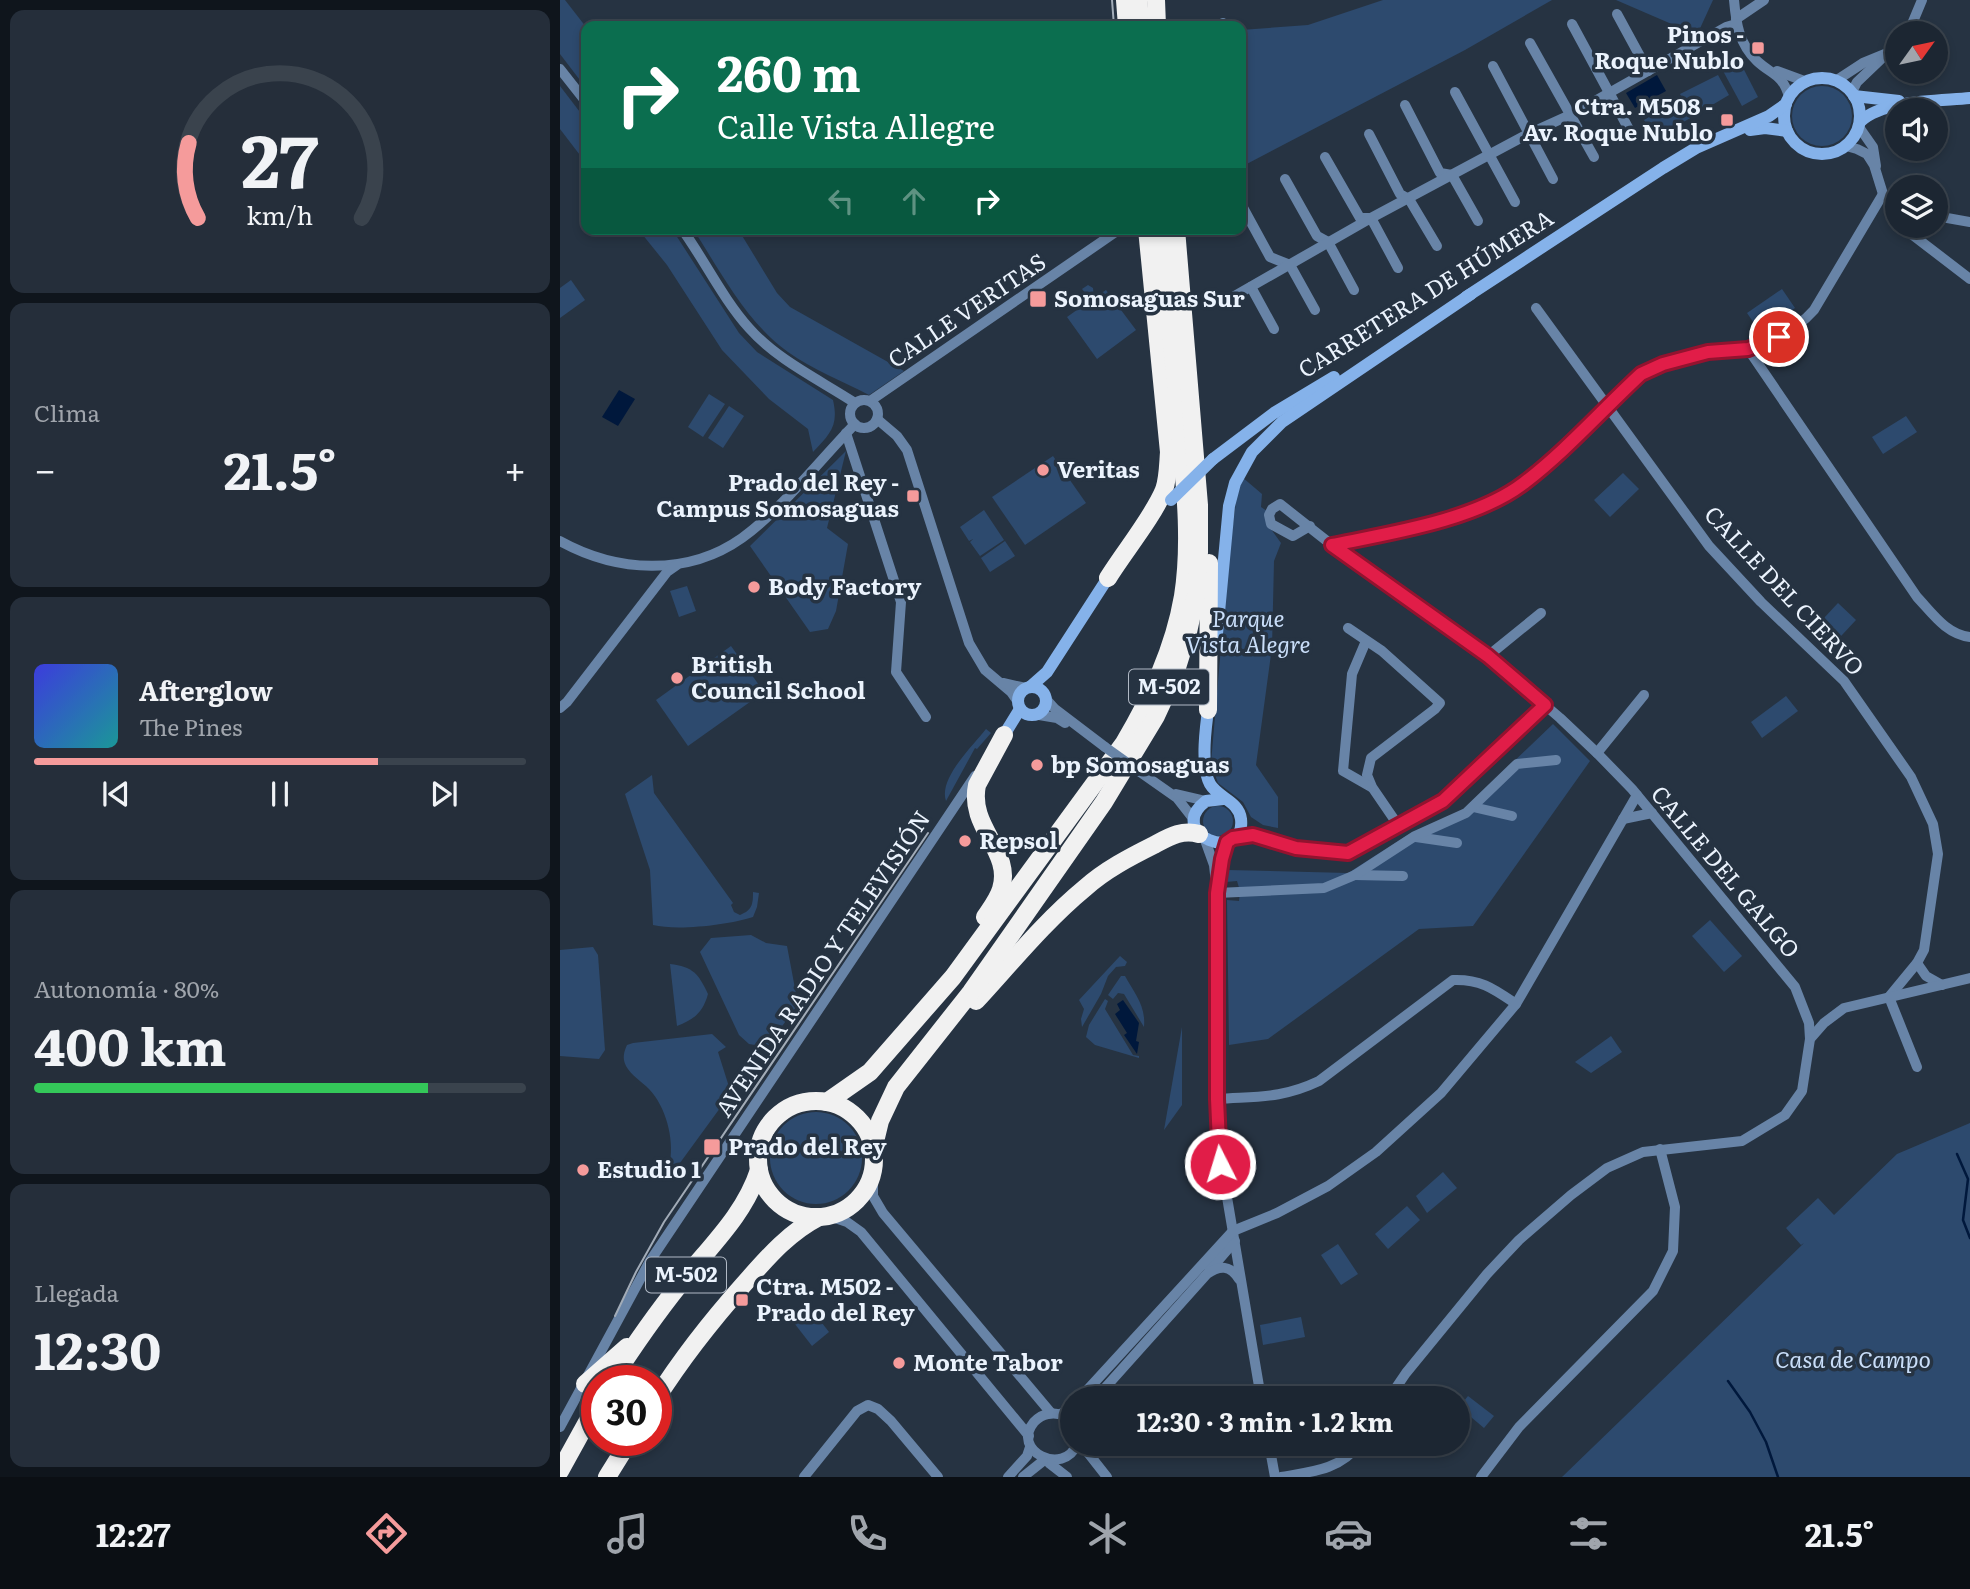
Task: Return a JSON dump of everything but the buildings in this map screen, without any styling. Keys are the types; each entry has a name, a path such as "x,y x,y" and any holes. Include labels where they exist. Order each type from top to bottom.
{"highway":[{"path":"1125,0 1127,21"},
{"path":"1139,0 1141,21"},
{"path":"1156,0 1157,21"},
{"path":"1108,578 1158,501 1166,484 1168,467 1148,235"},
{"name":"M-502","path":"827,1102 870,1072 897,1045 953,977 1124,743 1150,697 1176,628 1184,584 1186,551 1185,503 1163,235"},
{"name":"M-502","path":"672,1375 728,1301 790,1235 824,1216 848,1208 863,1194 873,1172 873,1150 880,1121 889,1100 971,992 1104,802 1156,716 1174,677 1196,595 1199,552 1199,505 1176,235"},
{"name":"M-502","path":"1185,348 1200,428 1209,522 1208,710"},
{"name":"M-502","path":"897,1045 996,901 1002,885 1000,860 978,818 975,793 1003,735"},
{"name":"M-502","path":"910,1069 1060,910 1086,887 1115,866 1171,836 1185,831 1200,832"},
{"name":"M-502","path":"621,1365 680,1283 740,1212 752,1191 759,1170 758,1151 763,1134 779,1114 806,1102 827,1102 846,1110 861,1122 869,1135 873,1150"},
{"path":"759,1170 766,1188 780,1205 796,1213 824,1216"},
{"name":"M-502","path":"607,1365 638,1339"},
{"path":"560,1471 581,1433"},
{"path":"607,1477 620,1456"}],"main road":[{"path":"1715,140 1769,116 1807,82 1825,78 1837,80 1853,94 1858,104 1860,124"},
{"path":"1853,94 1885,100"},
{"path":"1948,100 1970,98"},
{"path":"1788,100 1784,118 1787,131 1796,144 1816,154 1827,154 1846,146 1860,124 1875,111 1885,109"},
{"path":"1715,140 1755,128 1787,131"},
{"name":"CARRETERA DE HÚMERA","path":"1108,578 1171,500 1213,458 1274,413 1471,294 1663,168 1715,140"},
{"path":"1223,799 1206,801 1197,811 1200,832 1214,844 1230,840 1241,824 1240,814 1233,804 1223,799 1211,785 1205,770 1208,710 1229,506 1235,483 1262,440 1282,422 1471,294"},
{"path":"1028,687 1040,690 1046,699 1039,715 1028,716 1019,705 1020,694 1028,687 1047,672 1108,578"},
{"name":"AVENIDA RADIO Y TELEVISIÓN","path":"1003,735 1019,705"}],"street":[{"path":"1734,0 1736,22 1747,50 1782,79 1788,100"},
{"path":"1224,302 1371,218 1528,134 1570,115 1736,22 1764,0"},
{"path":"1913,21 1922,0"},
{"path":"1616,14 1648,71"},
{"path":"1572,24 1632,135"},
{"path":"1530,43 1594,157"},
{"path":"1837,80 1863,63 1885,55"},
{"path":"1853,94 1857,82 1885,57"},
{"path":"1493,66 1553,178"},
{"path":"1766,68 1807,82"},
{"path":"560,69 581,96"},
{"path":"1455,92 1515,202"},
{"path":"1405,105 1440,173 1452,175"},
{"path":"1332,545 1449,519 1488,503 1523,485 1641,374 1663,364 1708,352 1748,349 1779,337 1801,324 1814,310 1883,194 1873,147 1860,124"},
{"path":"1369,134 1400,194 1409,199 1437,246"},
{"path":"1846,146 1867,154 1877,174"},
{"path":"1325,157 1360,218 1371,218"},
{"path":"1452,175 1478,221"},
{"path":"1285,178 1317,236 1328,242 1354,290"},
{"path":"1246,213 1270,257 1290,265 1315,310"},
{"path":"1371,218 1398,268"},
{"path":"1948,218 1970,222"},
{"path":"686,235 748,328 788,361 855,403"},
{"name":"CALLE VERITAS","path":"870,401 1111,235"},
{"path":"1915,238 1970,279"},
{"path":"1251,287 1275,329"},
{"name":"CALLE DEL CIERVO","path":"1536,309 1709,546 1761,602 1844,681 1911,777 1933,824 1938,854 1924,950 1917,963 1889,997"},
{"path":"1748,349 1917,597 1945,626 1957,635 1970,637"},
{"path":"855,424 850,411 855,403 870,401 876,407 877,419 897,436 907,450 969,643 985,670 1019,705"},
{"path":"855,424 867,427 877,419"},
{"path":"560,541 582,553 608,562 634,566 677,565 714,554 742,538 771,513 855,424"},
{"path":"846,432 901,602 896,672 926,717"},
{"name":"CALLE DEL GALGO","path":"1310,526 1293,536 1271,524 1269,516 1272,509 1280,504 1310,526 1332,545 1488,656 1597,753 1637,795 1795,987 1809,1024 1810,1039 1802,1091 1785,1115 1742,1141 1643,1152 1607,1168 1519,1240 1486,1274 1397,1386"},
{"path":"560,708 667,572 677,565"},
{"path":"1488,656 1541,613"},
{"path":"1348,628 1382,651 1440,703 1371,758 1367,775 1372,788 1398,825"},
{"path":"1366,641 1352,674 1343,771 1372,788"},
{"path":"997,681 1028,687"},
{"path":"1597,753 1644,695"},
{"path":"1046,699 1105,747 1171,792 1184,805 1213,856 1217,893 1218,1144 1259,1386"},
{"path":"1217,893 1222,859 1230,840 1253,835 1296,848 1348,853 1443,801 1545,705"},
{"path":"1039,715 1057,718 1105,747"},
{"name":"AVENIDA RADIO Y TELEVISIÓN","path":"595,1365 657,1250 1003,735"},
{"path":"1217,893 1324,888 1354,875 1415,836 1466,813 1517,764 1556,761"},
{"path":"1171,792 1206,801"},
{"path":"1091,1386 1234,1236 1328,1186 1376,1152 1441,1093 1516,1004 1637,795"},
{"path":"1473,807 1511,816"},
{"path":"1623,819 1652,813"},
{"path":"1240,814 1251,827 1296,848"},
{"path":"1415,836 1457,843"},
{"path":"1354,875 1403,876"},
{"path":"1917,963 1926,976 1942,985"},
{"path":"1810,1039 1824,1023 1844,1009 1970,978"},
{"path":"1217,1099 1265,1098 1296,1092 1319,1081 1453,980 1471,979 1516,1004"},
{"path":"1889,997 1917,1067"},
{"path":"1809,1024 1824,1023"},
{"path":"1481,1477 1519,1427 1654,1291 1673,1251 1675,1207 1660,1149"},
{"path":"873,1172 873,1196 883,1213 1060,1416"},
{"path":"824,1216 847,1222 861,1232 1046,1462 1067,1477"},
{"path":"1107,1386 1207,1274 1234,1236"},
{"path":"1207,1274 1214,1269 1225,1267 1233,1270 1242,1285"},
{"name":"AVENIDA RADIO Y TELEVISIÓN","path":"560,1427 581,1391"},
{"path":"804,1477 857,1411 868,1405 878,1409 891,1421 938,1477"},
{"path":"1008,1477 1027,1456 1036,1420 1060,1412"},
{"path":"1023,1477 1046,1462 1065,1460 1071,1456"},
{"path":"1089,1456 1107,1477"},
{"path":"1271,1456 1275,1477"},
{"path":"1281,1477 1328,1468 1350,1456"}],"green space":[{"path":"560,0 565,0 581,21 581,81 560,54"},
{"path":"1383,0 1552,0 1465,50 1246,164 1246,30 1308,25"},
{"path":"1616,0 1713,0 1697,35"},
{"path":"1739,60 1758,97 1742,106 1722,69"},
{"path":"1718,75 1729,95 1655,139 1644,120 1682,98 1680,94"},
{"path":"560,86 581,113 581,156 560,129"},
{"path":"1822,86 1834,88 1847,99 1852,116 1850,128 1839,141 1822,146 1810,144 1797,133 1792,116 1794,104 1805,91"},
{"path":"643,235 676,235 739,333 757,352 833,400 835,417 832,429 813,452 808,429 769,399 722,350 667,265"},
{"path":"697,235 742,235 777,293 790,307 904,371 869,395 817,369 773,340 759,326 724,279"},
{"path":"571,280 585,300 560,318 560,288"},
{"path":"1088,285 1093,288 1094,298 1106,290 1136,330 1097,359 1067,317 1091,300 1082,289"},
{"path":"1782,289 1795,308 1760,332 1747,313"},
{"path":"709,394 725,404 703,437 688,427"},
{"path":"729,406 744,416 723,448 708,438"},
{"path":"1906,416 1917,432 1883,454 1872,437"},
{"path":"846,451 827,528 848,544 836,611 828,629 810,632 750,546"},
{"path":"1053,456 1086,503 1025,545 992,497"},
{"path":"1623,473 1639,489 1610,517 1594,500"},
{"name":"Parque Vista Alegre","path":"1242,477 1262,494 1261,507 1267,511 1268,525 1281,543 1274,561 1272,647 1256,765 1278,797 1278,828 1263,825 1251,817 1243,802 1218,783 1211,763 1229,554 1239,480"},
{"path":"984,510 1004,540 980,556 970,542 973,539 969,541 960,527"},
{"path":"1005,541 1015,556 990,572 981,558"},
{"path":"687,586 696,611 679,617 670,591"},
{"path":"1838,603 1856,620 1828,650 1810,633"},
{"path":"731,646 764,692 688,746 656,700"},
{"path":"1786,696 1798,711 1762,738 1751,722"},
{"path":"1553,724 1590,761 1473,926 1419,929 1268,1039 1229,1045 1227,900 1239,901 1240,891 1237,881 1226,882 1227,870 1348,873 1406,836 1461,812"},
{"path":"986,729 991,733 975,748 946,801 947,782 952,772"},
{"path":"652,775 654,793 733,903 731,905 734,912 740,915 747,911 752,904 753,892 759,893 753,917 703,926 653,925 650,870 625,794"},
{"path":"1218,806 1224,807 1232,815 1232,827 1224,835 1218,836 1212,835 1204,827 1203,821 1204,815 1212,807"},
{"path":"1710,920 1742,956 1724,972 1692,936"},
{"path":"751,935 766,943 787,946 797,999 796,1007 767,1047 749,1044 739,1035 700,952 711,938"},
{"path":"593,947 598,955 605,1050 599,1059 560,1056 560,950"},
{"path":"1120,956 1127,962 1125,966 1116,967 1108,976 1082,1027 1084,1009 1079,1000"},
{"path":"670,964 694,972 708,994 704,1006 697,1014 677,1026"},
{"path":"1121,976 1125,976 1139,1000 1144,1027 1124,994 1118,993 1113,999 1108,995"},
{"path":"1105,999 1108,1001 1105,1009 1133,1055 1139,1058 1095,1045 1086,1037 1089,1025"},
{"path":"1182,1027 1182,1105 1164,1130"},
{"path":"712,1034 726,1047 718,1052 731,1093 677,1167 670,1162 670,1133 660,1105 649,1089 628,1069 624,1053 627,1045 633,1043"},
{"path":"1611,1036 1622,1052 1591,1073 1575,1062"},
{"path":"816,1112 834,1115 849,1125 859,1140 862,1158 859,1176 849,1191 834,1201 816,1204 798,1201 783,1191 773,1176 770,1158 773,1140 783,1125 798,1115"},
{"name":"Casa de Campo","path":"1970,1123 1970,1477 1562,1477 1804,1243 1801,1245 1786,1228 1818,1198 1834,1215 1897,1154"},
{"path":"1443,1172 1457,1188 1427,1213 1416,1196"},
{"path":"1407,1206 1420,1220 1388,1249 1375,1234"},
{"path":"1338,1244 1358,1274 1341,1285 1321,1255"},
{"path":"808,1305 829,1332 812,1346 791,1319"},
{"path":"1301,1317 1305,1337 1263,1345 1260,1325"},
{"path":"1470,1398 1494,1416 1484,1428 1470,1416"}],"shaded area":[{"path":"1657,75 1666,91 1635,108 1626,93"},
{"path":"619,390 635,399 618,426 602,417"},
{"path":"1123,1000 1139,1023 1137,1054 1124,1035 1127,1033 1115,1014 1120,1010 1117,1004"}],"waterway":[{"path":"1957,1154 1968,1179 1963,1220 1970,1238"},
{"path":"1728,1381 1750,1412 1766,1442 1778,1477"}],"tram line":[{"path":"1112,0 1114,21"},
{"path":"615,1316 664,1222 928,833"}],"place":[{"name":"Pinos - Roque Nublo","path":"1758,48"},
{"name":"Ctra. M508 - Av. Roque Nublo","path":"1727,120"},
{"name":"Somosaguas Sur","path":"1038,299"},
{"name":"Veritas","path":"1043,470"},
{"name":"Prado del Rey - Campus Somosaguas","path":"913,496"},
{"name":"Body Factory","path":"754,587"},
{"name":"British Council School","path":"677,678"},
{"name":"bp Somosaguas","path":"1037,765"},
{"name":"Repsol","path":"965,841"},
{"name":"Prado del Rey","path":"712,1147"},
{"name":"Estudio 1","path":"583,1170"},
{"name":"Ctra. M502 - Prado del Rey","path":"742,1300"},
{"name":"Monte Tabor","path":"899,1363"}],"route":[{"path":"1220,1164 1217,1099 1217,893 1223,851 1227,842 1233,838 1253,835 1296,848 1348,853 1443,801 1545,705 1488,656 1332,545 1449,519 1488,503 1523,485 1641,374 1663,364 1708,352 1748,349 1779,337"}]}
